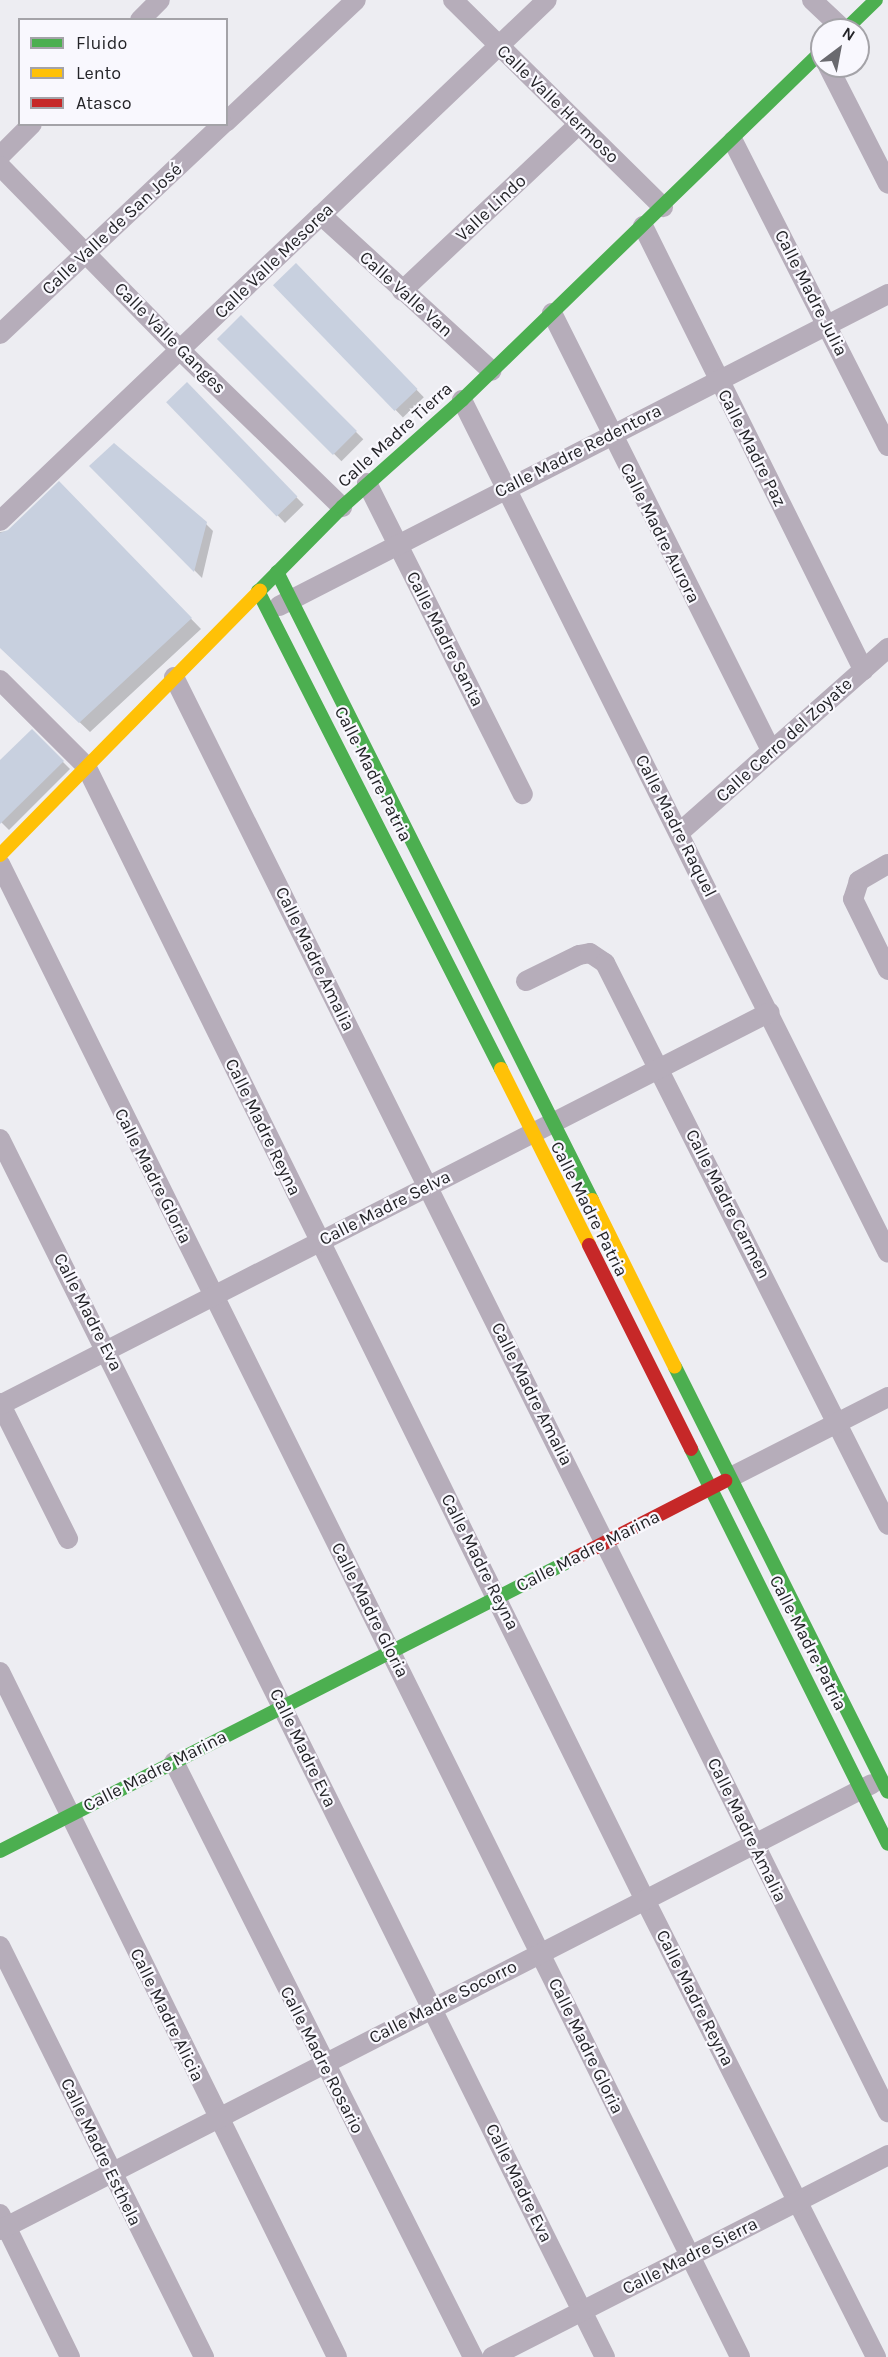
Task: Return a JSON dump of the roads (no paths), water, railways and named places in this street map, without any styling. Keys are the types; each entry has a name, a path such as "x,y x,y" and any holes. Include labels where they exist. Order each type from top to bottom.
{"street":[{"path":"142,18 160,0"},
{"name":"Calle Valle de San José","path":"228,120 356,0"},
{"name":"Calle Valle Hermoso","path":"453,0 663,207"},
{"name":"Calle Valle Mesorea","path":"0,521 182,352 547,0"},
{"path":"812,0 831,18"},
{"path":"857,18 876,0"},
{"name":"Calle Madre Tierra","path":"2,851 342,507 462,400 810,68"},
{"path":"834,78 888,184"},
{"name":"Valle Lindo","path":"402,291 579,124"},
{"path":"0,156 30,126"},
{"name":"Calle Valle de San José","path":"0,334 222,126"},
{"name":"Calle Madre Julia","path":"733,141 888,446"},
{"name":"Calle Valle Ganges","path":"0,166 182,352 342,507"},
{"name":"Calle Valle Van","path":"321,216 492,371"},
{"name":"Calle Madre Paz","path":"643,226 862,670"},
{"name":"Calle Madre Redentora","path":"269,612 717,379 888,294"},
{"name":"Calle Madre Aurora","path":"552,313 610,435 771,751"},
{"name":"Calle Madre Raquel","path":"462,400 770,1012 888,1253"},
{"name":"Calle Madre Santa","path":"367,483 523,794"},
{"name":"Calle Madre Patria","path":"277,572 886,1783"},
{"name":"Calle Madre Patria","path":"258,591 368,801 531,1132 888,1844"},
{"name":"Calle Cerro del Zoyate","path":"680,832 888,648"},
{"name":"Calle Madre Amalia","path":"174,676 888,2112"},
{"name":"Calle Madre Reyna","path":"0,680 87,766 319,1242 498,1597 645,1900 876,2357"},
{"name":"Calle Madre Gloria","path":"2,851 213,1296 740,2357"},
{"path":"888,864 864,877 856,887 854,899 888,970"},
{"name":"Calle Madre Carmen","path":"526,981 579,955 599,957 660,1068 888,1525"},
{"name":"Calle Madre Selva","path":"0,1404 770,1012"},
{"name":"Calle Madre Eva","path":"0,1140 107,1349 604,2357"},
{"name":"Calle Madre Marina","path":"0,1851 888,1397"},
{"path":"0,1404 68,1539"},
{"name":"Calle Madre Alicia","path":"0,1671 217,2118 337,2357"},
{"name":"Calle Madre Rosario","path":"174,1762 323,2063 473,2357"},
{"name":"Calle Madre Socorro","path":"2,2223 112,2176 323,2063 861,1789 886,1783"},
{"name":"Calle Madre Esthela","path":"0,1946 112,2176 204,2357"},
{"name":"Calle Madre Sierra","path":"492,2357 888,2155"},
{"path":"2,2223 70,2357"}]}
